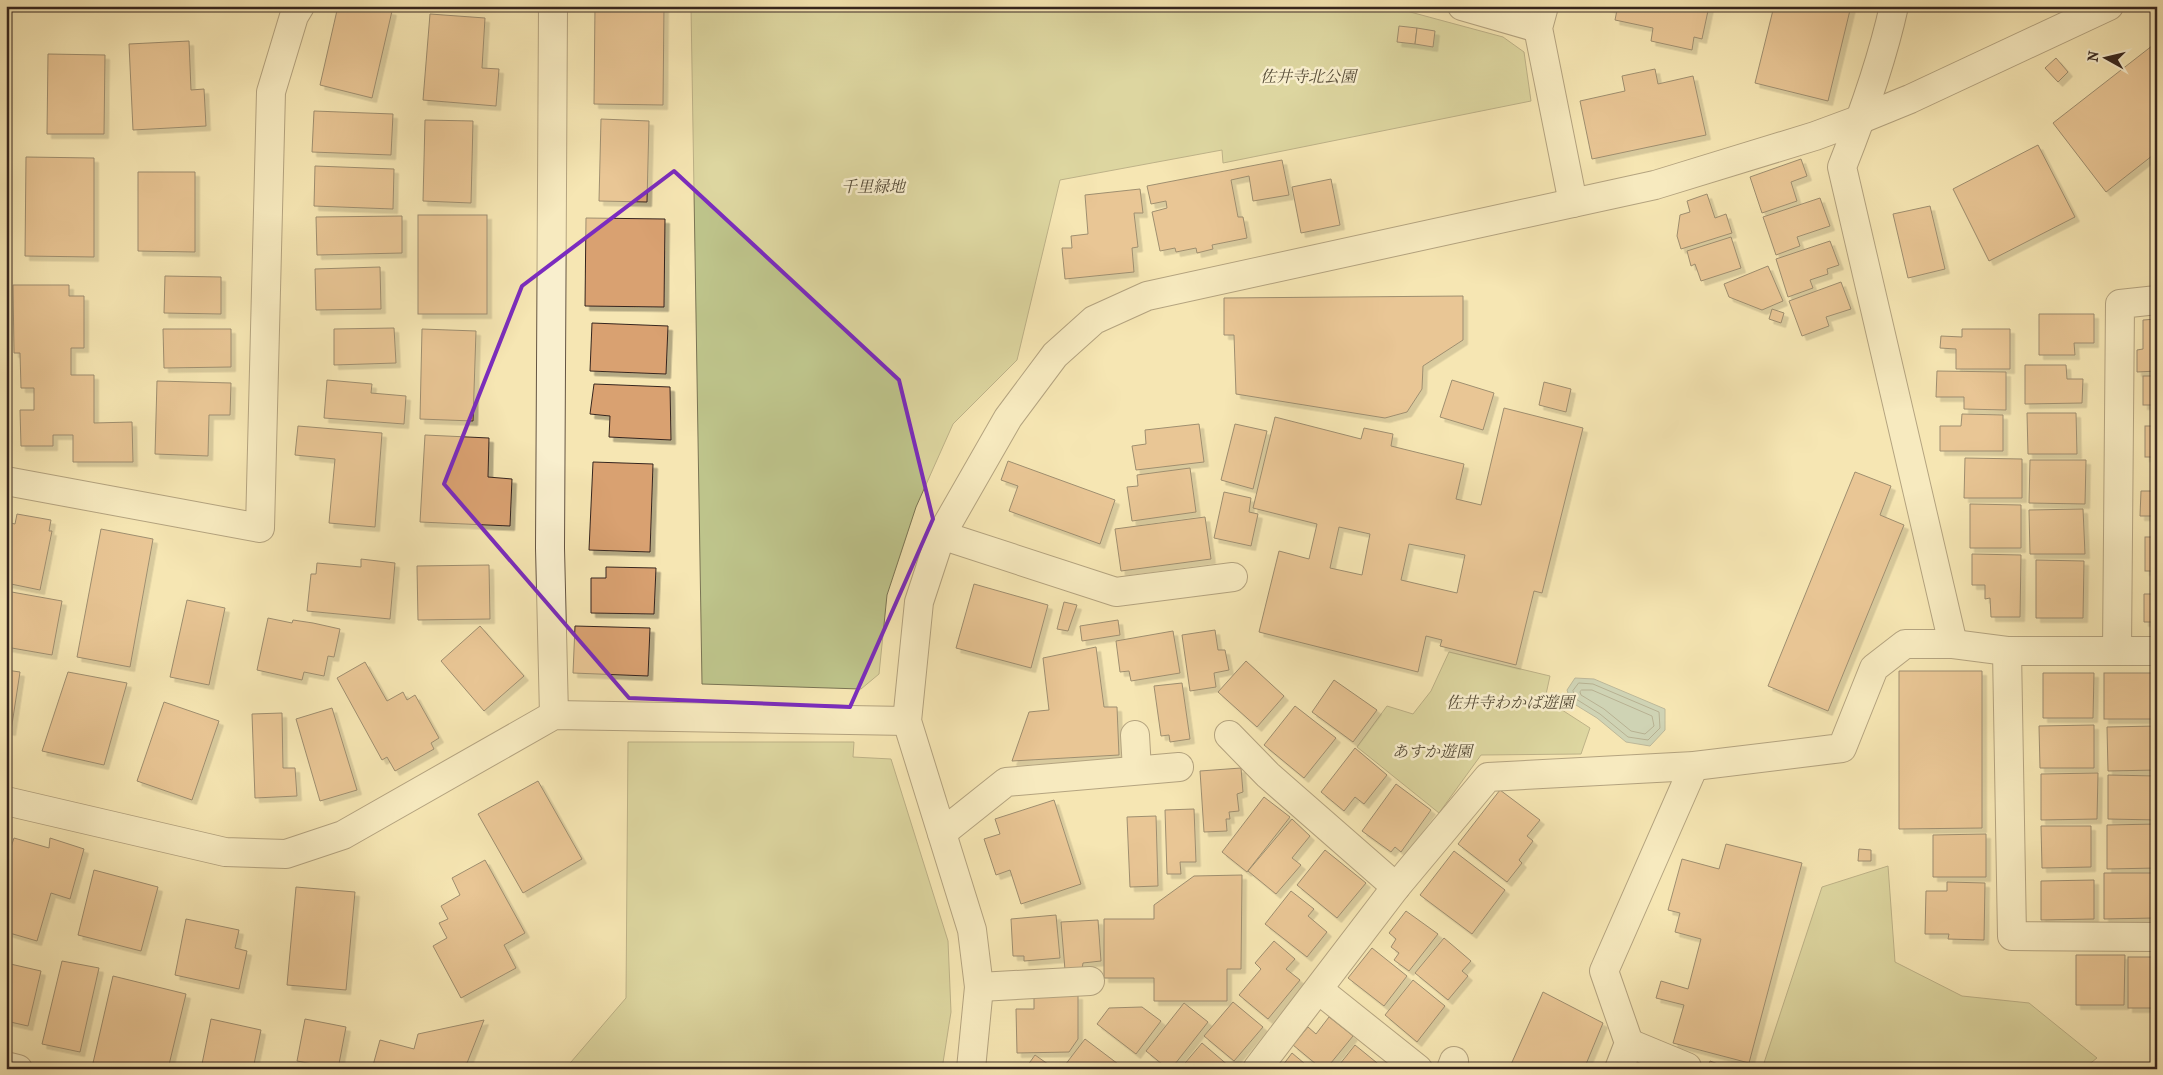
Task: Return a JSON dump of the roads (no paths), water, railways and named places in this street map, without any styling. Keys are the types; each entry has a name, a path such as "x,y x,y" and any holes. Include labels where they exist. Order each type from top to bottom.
{"street":[{"path":"6,481 260,528 271,92 294,16 300,6"},
{"path":"553,6 550,548 554,716"},
{"path":"1462,6 1541,17 1573,203"},
{"path":"1894,6 1887,36 1861,119 1842,166 1953,644"},
{"path":"1887,36 1906,6"},
{"path":"971,1069 978,986 972,930 907,721 919,602 941,535 1008,418 1055,354 1094,320 1147,296 1655,185 1815,136 1910,99 2109,6"},
{"path":"2117,651 2120,304 2157,300"},
{"path":"941,535 1116,592 1233,577"},
{"path":"1257,1069 1396,887 1488,777 1694,766 1842,748 1874,668 1905,644 1953,644 2007,651 2157,651"},
{"path":"2007,651 2012,936 2157,937"},
{"path":"6,801 225,852 286,854 343,835 554,716 907,721"},
{"path":"1135,735 1137,770"},
{"path":"1229,735 1268,775 1396,887"},
{"path":"1620,1069 1629,1043 1604,971 1694,766"},
{"path":"942,833 1006,782 1179,767"},
{"path":"978,986 1090,981"},
{"path":"1319,990 1418,1069"},
{"path":"1629,1043 1687,1067"},
{"path":"6,1066 18,1069"}],"water":[{"path":"1575,678 1594,679 1665,709 1665,730 1650,746 1626,742 1597,718 1571,702 1567,690"}],"park label":[{"name":"佐井寺北公園","path":"1308,76"},
{"name":"千里緑地","path":"873,186"},
{"name":"佐井寺わかば遊園","path":"1510,702"},
{"name":"あすか遊園","path":"1432,751"}]}
